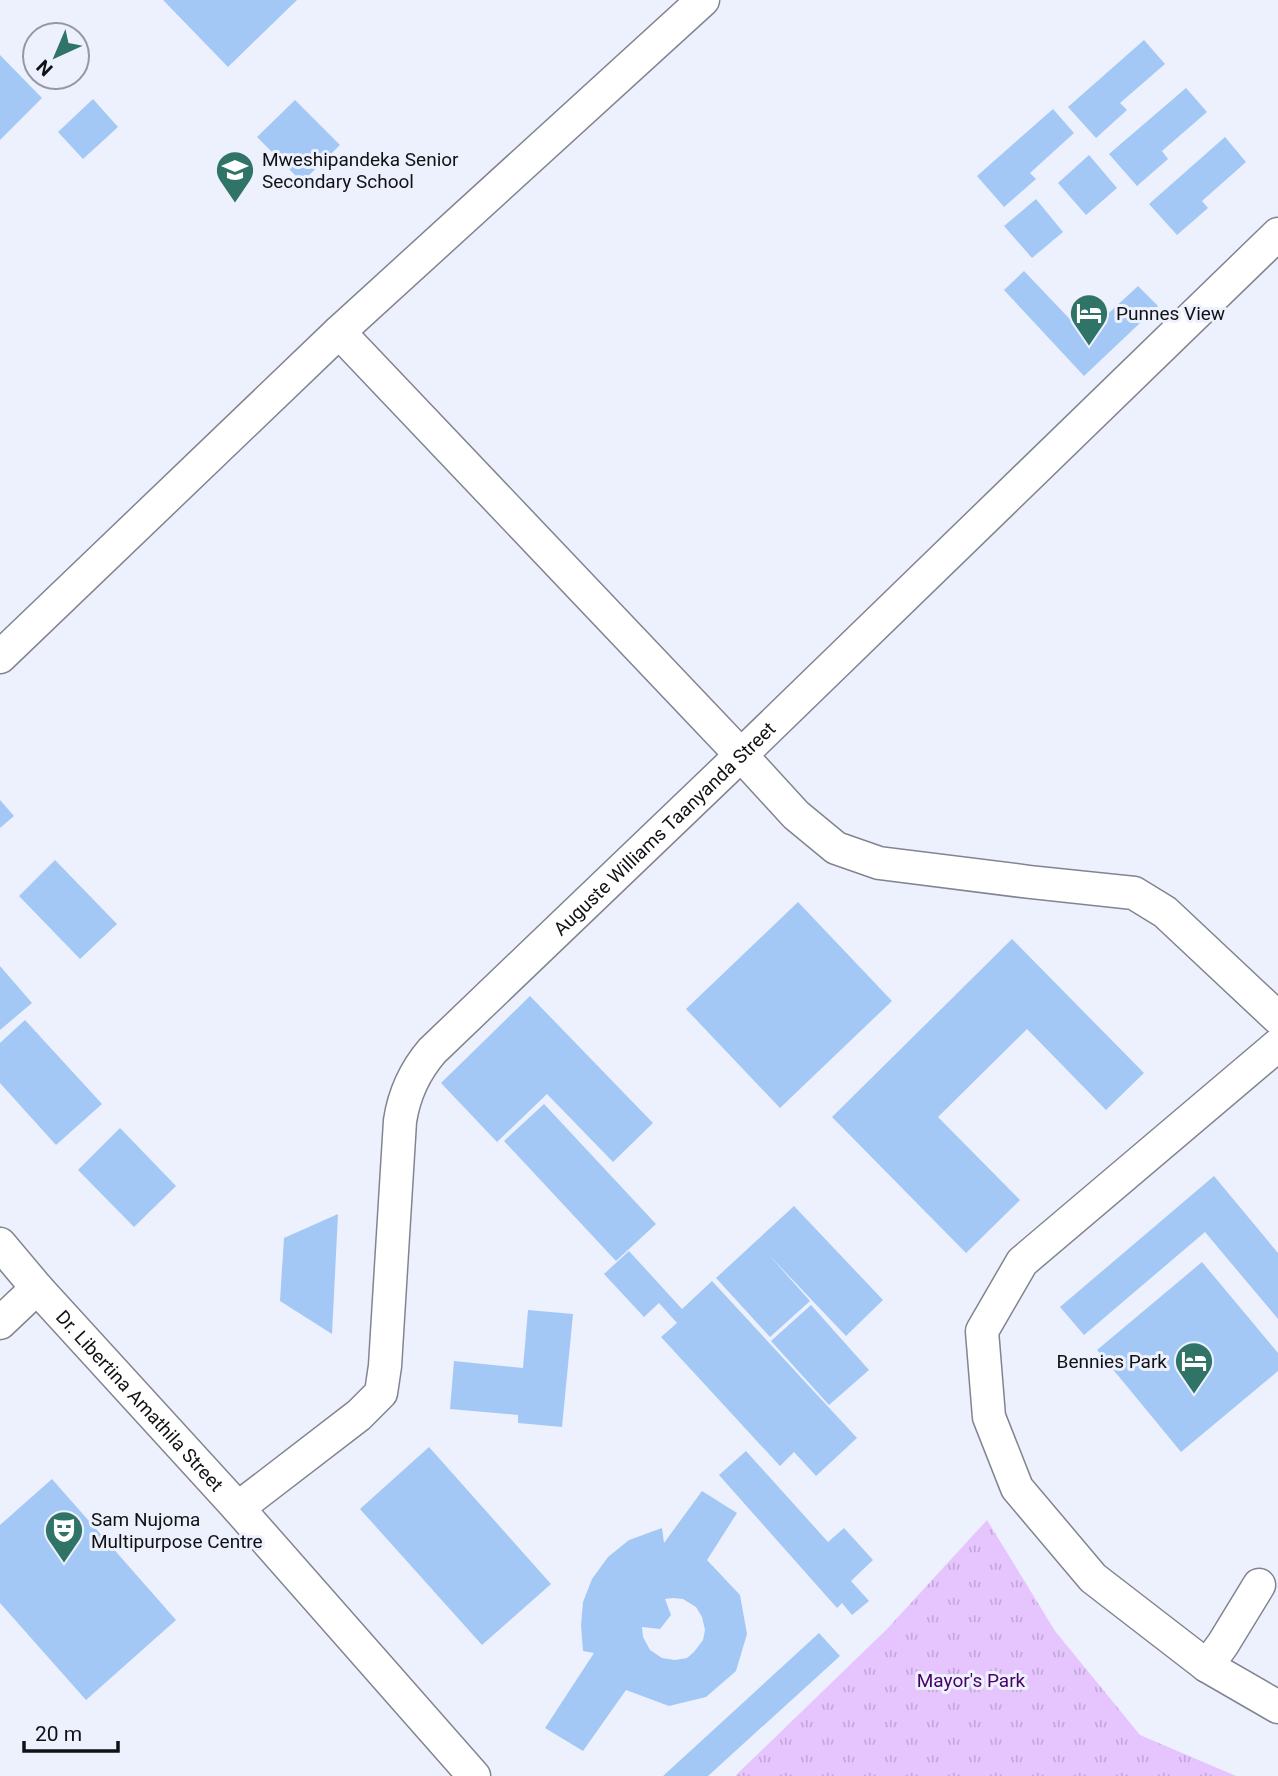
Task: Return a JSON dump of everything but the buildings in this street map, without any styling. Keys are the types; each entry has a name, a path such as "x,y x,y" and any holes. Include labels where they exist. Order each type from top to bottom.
{"street":[{"path":"0,657 339,332 703,0"},
{"name":"Auguste Williams Taanyanda Street","path":"238,1508 359,1415 381,1393 402,1102 419,1067 432,1051 1278,234"},
{"path":"339,332 796,816 836,848 879,863 1134,893 1166,912 1278,1018"},
{"path":"1278,1045 1022,1262 982,1331 989,1417 1017,1488 1093,1578 1207,1665 1278,1707"},
{"name":"Dr. Libertina Amathila Street","path":"0,1244 474,1776"},
{"path":"0,1323 37,1288"},
{"path":"1207,1665 1259,1585"}],"green space":[{"name":"Mayor's Park","path":"987,1520 1055,1631 1140,1735 1236,1776 735,1776 887,1629"}],"place":[{"name":"Mweshipandeka Senior Secondary School","path":"235,204"},
{"name":"Punnes View","path":"1089,347"},
{"name":"Bennies Park","path":"1194,1395"},
{"name":"Sam Nujoma Multipurpose Centre","path":"64,1564"}]}
